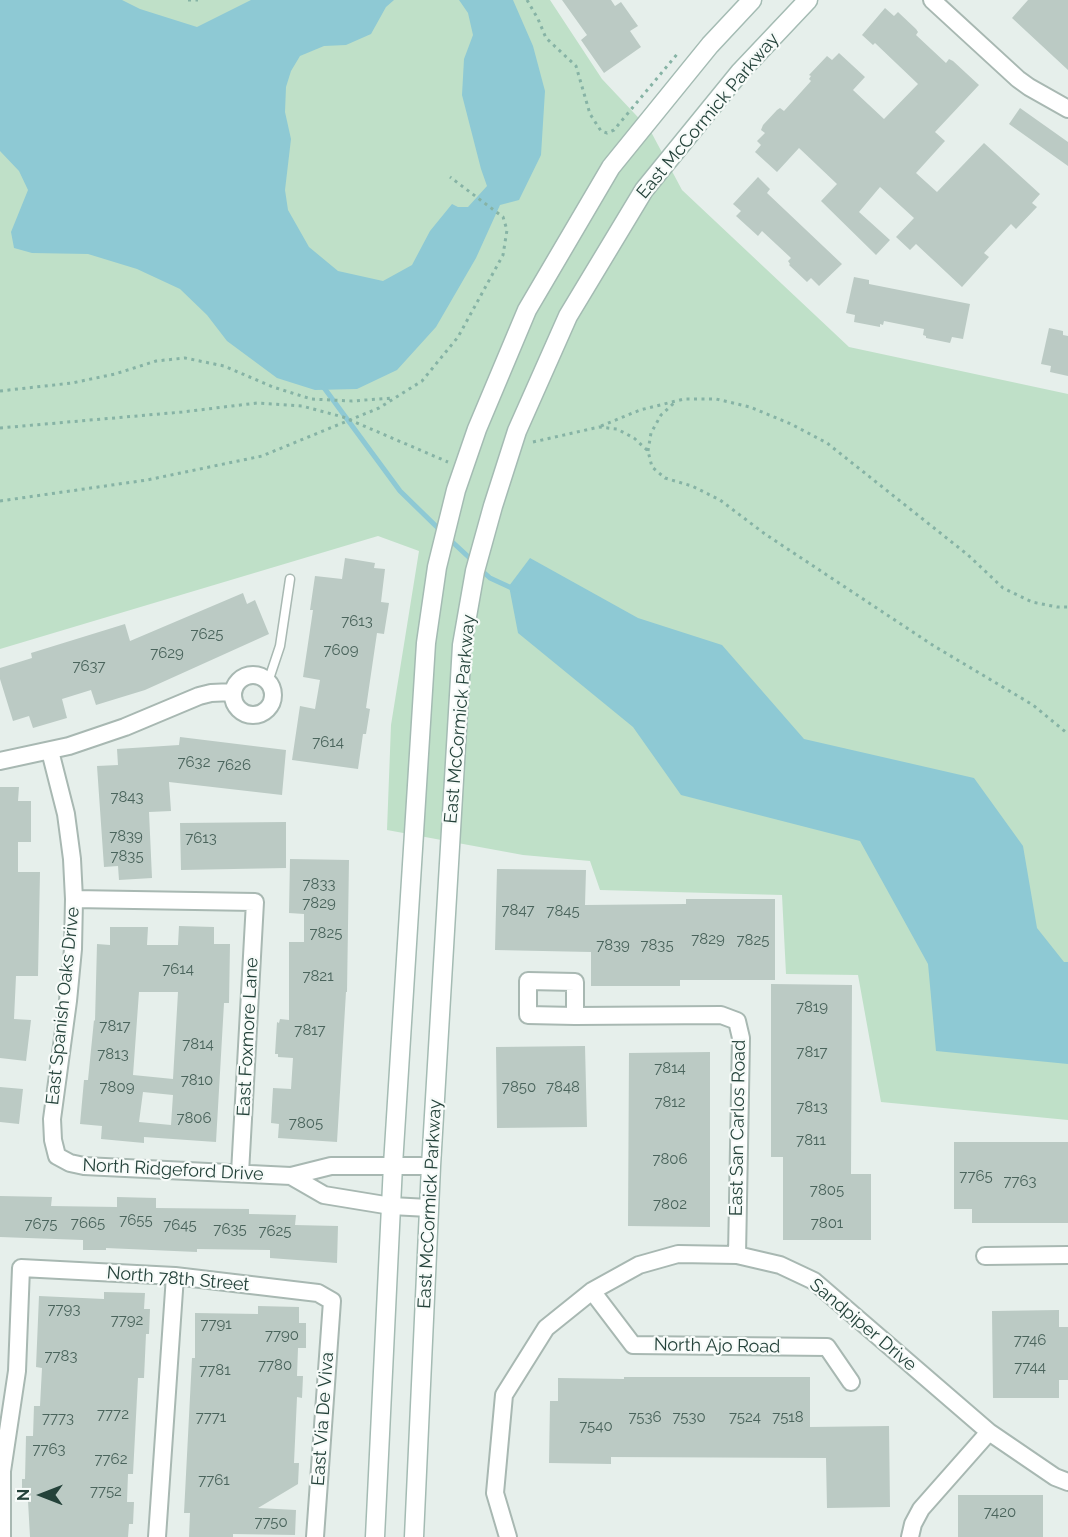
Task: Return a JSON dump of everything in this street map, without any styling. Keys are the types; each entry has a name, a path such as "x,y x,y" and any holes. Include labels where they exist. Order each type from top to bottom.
{"main road":[{"name":"East McCormick Parkway","path":"375,1537 393,1165 426,643 437,567 456,490 477,429 526,310 611,167 711,45 752,0"},
{"name":"East McCormick Parkway","path":"414,1537 431,1166 462,645 475,571 517,431 568,316 644,190 740,72 808,0"}],"street":[{"path":"932,0 1018,79 1068,109"},
{"path":"249,675 256,675 268,682 272,688 272,702 269,708 258,715 246,715 233,701 233,692 237,682 249,675"},
{"path":"0,761 50,751 125,727 199,696 233,692"},
{"name":"East Spanish Oaks Drive","path":"50,751 66,814 74,899 73,950 68,1001 52,1119 52,1140 57,1156"},
{"name":"East Foxmore Lane","path":"74,899 255,902 240,1173"},
{"name":"East San Carlos Road","path":"574,1016 721,1015 737,1021 741,1038 737,1255"},
{"name":"North Ridgeford Drive","path":"57,1156 70,1163 84,1166 291,1176 331,1166 431,1166"},
{"name":"North Ridgeford Drive","path":"291,1176 324,1195 391,1206 429,1208"},
{"name":"Sandpiper Drive","path":"508,1537 495,1493 504,1395 546,1328 592,1291 639,1266 678,1254 737,1255 780,1265 814,1281 989,1432 1055,1477 1068,1482"},
{"path":"986,1256 1068,1255"},
{"name":"North 78th Street","path":"2,1537 2,1471 17,1371 21,1268 176,1276 318,1293 332,1301"},
{"path":"157,1537 176,1276"},
{"name":"North Ajo Road","path":"592,1291 633,1345 827,1347 851,1382"},
{"name":"East Via De Viva","path":"315,1537 332,1301"},
{"path":"910,1537 913,1524 921,1509 989,1432"}],"lane":[{"path":"268,682 280,646 290,579"}],"path":[{"path":"188,0 198,0"},
{"path":"527,0 546,38 576,66 590,114 601,132 607,133 614,130 636,103"},
{"path":"0,501 147,480 262,456 379,408 422,381 458,337 503,255 507,230 503,217 450,177"},
{"path":"0,391 72,384 156,361 185,358 224,366 273,387 311,399 352,401 395,398"},
{"path":"526,443 599,427 640,410 675,401 716,399 750,407 791,424 827,443 968,555 1003,588 1032,602 1068,607"},
{"path":"675,401 661,415 651,433 648,451 652,468 665,478 692,486 720,500 765,534 924,640 1033,705 1068,734"},
{"path":"0,428 257,403 302,406 343,417 448,462"},
{"path":"599,427 617,429 626,433 648,451"}],"green space":[{"path":"0,0 550,0 602,79 650,130 682,190 849,347 1068,394 1068,1120 881,1102 858,975 786,974 782,895 600,890 590,861 523,855 387,830 391,725 419,551 378,536 0,649"}],"water":[{"path":"0,0 122,0 140,9 197,27 251,0 394,0 386,7 371,34 346,45 324,46 300,56 291,71 286,87 285,112 291,139 285,190 288,210 309,247 338,271 383,281 412,265 430,231 452,204 458,207 468,207 487,186 462,95 464,59 473,35 468,13 459,0 513,0 533,46 545,91 541,155 519,200 500,205 476,258 436,327 397,370 357,389 315,390 277,378 227,341 207,315 180,289 137,269 88,254 32,253 14,248 11,232 28,190 19,171 0,151"},
{"path":"530,558 638,618 722,645 804,739 974,778 1023,846 1037,928 1064,962 1068,962 1068,1064 936,1051 928,964 860,841 681,795 633,727 518,633 509,586"}],"building":[{"path":"562,0 611,0 615,6 621,2 638,26 630,31 641,47 604,73 581,40 587,35"},
{"path":"1028,0 1068,0 1068,70 1012,18"},
{"path":"885,8 894,16 898,12 916,29 918,32 916,35 946,63 949,59 953,61 979,85 935,132 945,141 916,173 937,192 984,143 1040,194 1032,203 1037,207 1016,229 1011,224 984,253 989,257 962,287 916,244 910,250 896,237 914,218 880,187 859,212 890,240 876,255 821,201 837,184 799,148 777,172 755,152 761,145 757,141 765,133 761,130 763,125 780,108 784,111 811,81 809,75 827,56 832,60 839,53 865,77 853,90 884,119 918,84 875,43 873,45 862,35"},
{"path":"1020,108 1068,142 1068,166 1009,124"},
{"path":"758,177 770,189 767,193 842,264 819,286 811,278 807,282 789,265 788,261 791,258 762,231 758,236 736,216 741,211 733,204"},
{"path":"854,277 869,280 869,284 970,304 963,339 952,337 950,343 926,338 923,335 924,329 884,321 880,327 854,322 855,315 846,313"},
{"path":"1049,328 1063,331 1063,335 1068,336 1068,376 1050,372 1051,366 1041,364"},
{"path":"345,558 375,563 374,568 385,569 381,602 389,603 384,634 377,633 366,708 370,709 366,734 363,734 358,769 292,760 300,706 315,709 320,680 303,677 313,610 310,610 315,576 342,579"},
{"path":"243,593 247,604 255,600 269,634 145,690 96,705 91,690 62,699 67,718 33,728 29,716 13,721 0,679 0,668 32,658 31,653 125,624 130,641"},
{"path":"180,737 286,750 282,795 169,782 171,811 149,812 152,878 119,880 118,866 104,867 97,766 118,765 117,749 179,745"},
{"path":"0,787 19,787 18,801 31,801 31,842 18,842 18,872 40,872 38,976 16,976 14,1019 31,1020 26,1061 0,1058"},
{"path":"286,822 286,868 181,870 180,823"},
{"path":"290,859 349,860 347,992 337,1142 278,1138 279,1124 271,1123 273,1088 291,1089 293,1058 278,1057 278,1054 275,1054 277,1022 279,1023 280,1019 289,1020 289,942 304,942 304,914 289,913"},
{"path":"497,869 586,870 585,905 686,904 686,899 775,899 775,980 680,980 680,986 591,986 591,952 495,950"},
{"path":"179,926 214,927 214,944 230,944 229,1003 224,1003 216,1142 144,1137 144,1143 101,1139 102,1126 80,1124 84,1080 88,1080 95,1021 97,944 110,945 110,927 148,927 147,945 178,945","holes":["139,992 178,992 173,1079 133,1075","143,1092 173,1095 171,1125 139,1122"]},
{"path":"771,984 852,985 851,1174 871,1174 871,1240 783,1240 783,1157 771,1157"},
{"path":"585,1046 587,1127 497,1128 496,1047"},
{"path":"710,1052 710,1227 628,1226 629,1053"},
{"path":"0,1087 23,1089 19,1124 0,1122"},
{"path":"954,1142 1068,1142 1068,1223 972,1223 972,1209 954,1209"},
{"path":"0,1196 52,1197 51,1206 117,1207 117,1197 156,1198 156,1208 249,1209 249,1214 296,1215 295,1225 338,1226 337,1263 270,1258 270,1250 197,1249 197,1252 106,1248 106,1250 83,1250 83,1240 0,1237"},
{"path":"104,1292 145,1293 144,1309 150,1309 149,1334 146,1334 144,1378 138,1378 133,1474 128,1474 127,1502 134,1502 133,1524 129,1524 128,1537 30,1537 28,1501 22,1501 22,1479 25,1479 26,1436 33,1436 34,1406 40,1406 42,1368 36,1367 39,1296 104,1299"},
{"path":"258,1306 299,1307 299,1323 306,1323 306,1348 298,1348 297,1376 303,1376 302,1398 297,1397 294,1463 299,1463 298,1484 258,1508 296,1510 295,1535 233,1534 233,1537 189,1537 190,1513 184,1513 192,1358 195,1358 195,1313 258,1314"},
{"path":"1059,1310 1059,1327 1068,1327 1068,1380 1059,1380 1059,1398 993,1398 992,1311"},
{"path":"624,1377 810,1377 810,1427 889,1426 890,1507 827,1508 826,1458 611,1457 611,1464 549,1463 550,1401 558,1401 558,1378 624,1379"},
{"path":"958,1495 1043,1495 1043,1537 958,1537"}],"waterway":[{"path":"322,385 400,491 441,531"},
{"path":"448,538 474,562"},
{"path":"480,569 490,578 516,590"}]}
